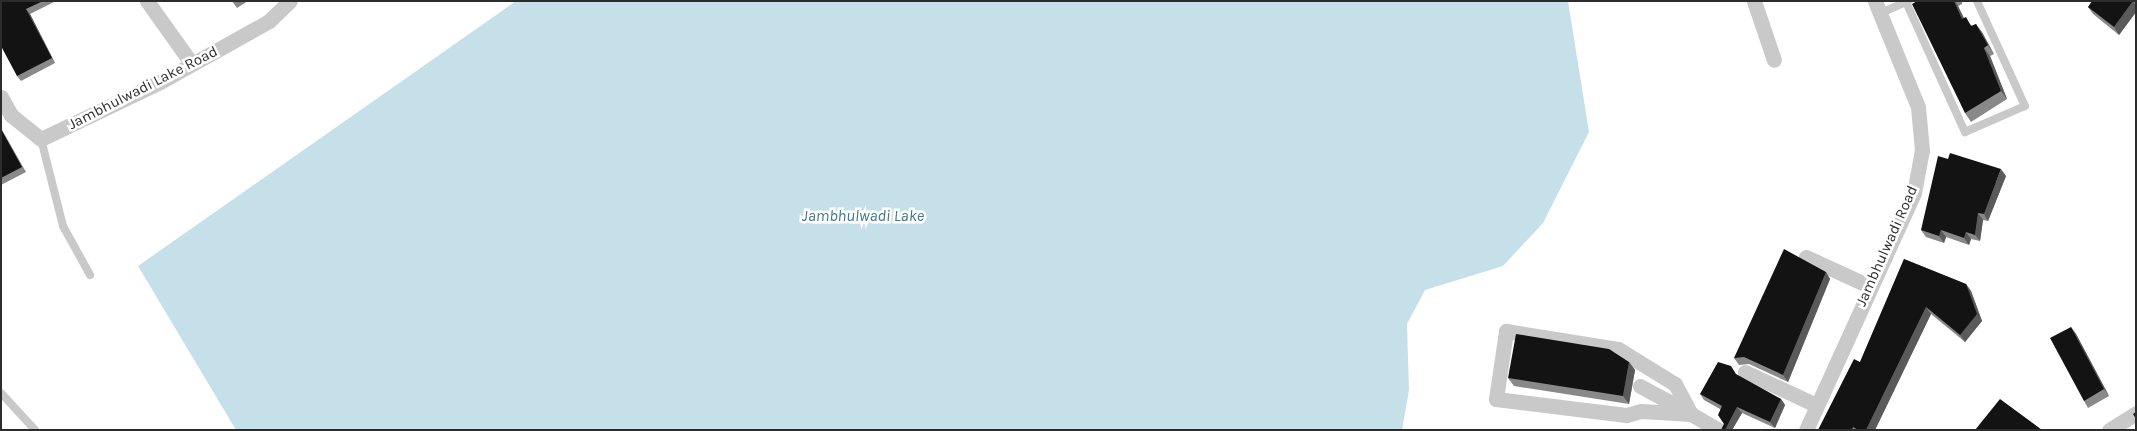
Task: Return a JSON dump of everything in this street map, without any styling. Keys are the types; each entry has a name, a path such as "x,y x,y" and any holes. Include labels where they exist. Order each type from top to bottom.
{"street":[{"path":"147,1 192,64"},
{"name":"Jambhulwadi Lake Road","path":"41,139 192,64 269,21 290,1"},
{"path":"1754,1 1774,60"},
{"name":"Jambhulwadi Road","path":"1806,430 1869,286 1914,194 1922,150 1918,107 1878,7"},
{"path":"1,97 11,115 41,139"},
{"path":"1806,257 1869,286"},
{"path":"1506,331 1618,349 1675,384 1691,414 1641,411 1626,415 1496,399 1506,331"},
{"path":"1745,372 1816,405"},
{"path":"1640,386 1719,430"},
{"path":"2109,430 2136,413"}],"lane":[{"path":"1878,7 1907,2 1965,132 2025,106 1977,1"},
{"path":"41,139 63,226 90,275"},
{"path":"1,393 36,430"}],"water":[{"name":"Jambhulwadi Lake","path":"516,1 1568,1 1589,132 1543,223 1503,266 1425,290 1407,324 1409,390 1402,430 236,430 138,266"}],"building":[{"path":"1,1 43,1 26,9 52,58 17,76 1,46"},
{"path":"1917,1 1954,1 1962,19 1966,17 1971,26 1976,24 1988,45 1984,48 2001,91 1965,113 1912,4"},
{"path":"2092,1 2133,1 2114,27 2088,7"},
{"path":"1,129 22,167 1,178"},
{"path":"1950,153 2001,169 1984,214 1978,213 1975,235 1966,232 1964,238 1941,230 1939,236 1921,230 1938,156 1948,159"},
{"path":"1784,249 1826,272 1783,375 1744,357 1734,358"},
{"path":"1904,259 1966,284 1977,314 1960,335 1926,307 1866,430 1858,430 1853,427 1852,430 1818,430 1854,359 1860,362"},
{"path":"2071,327 2104,389 2084,401 2050,338"},
{"path":"1516,334 1609,349 1629,362 1623,396 1508,378"},
{"path":"1718,362 1731,366 1736,374 1781,399 1770,422 1737,407 1725,430 1721,430 1724,424 1718,415 1722,406 1700,394"},
{"path":"2000,399 2042,430 1975,430"}]}
